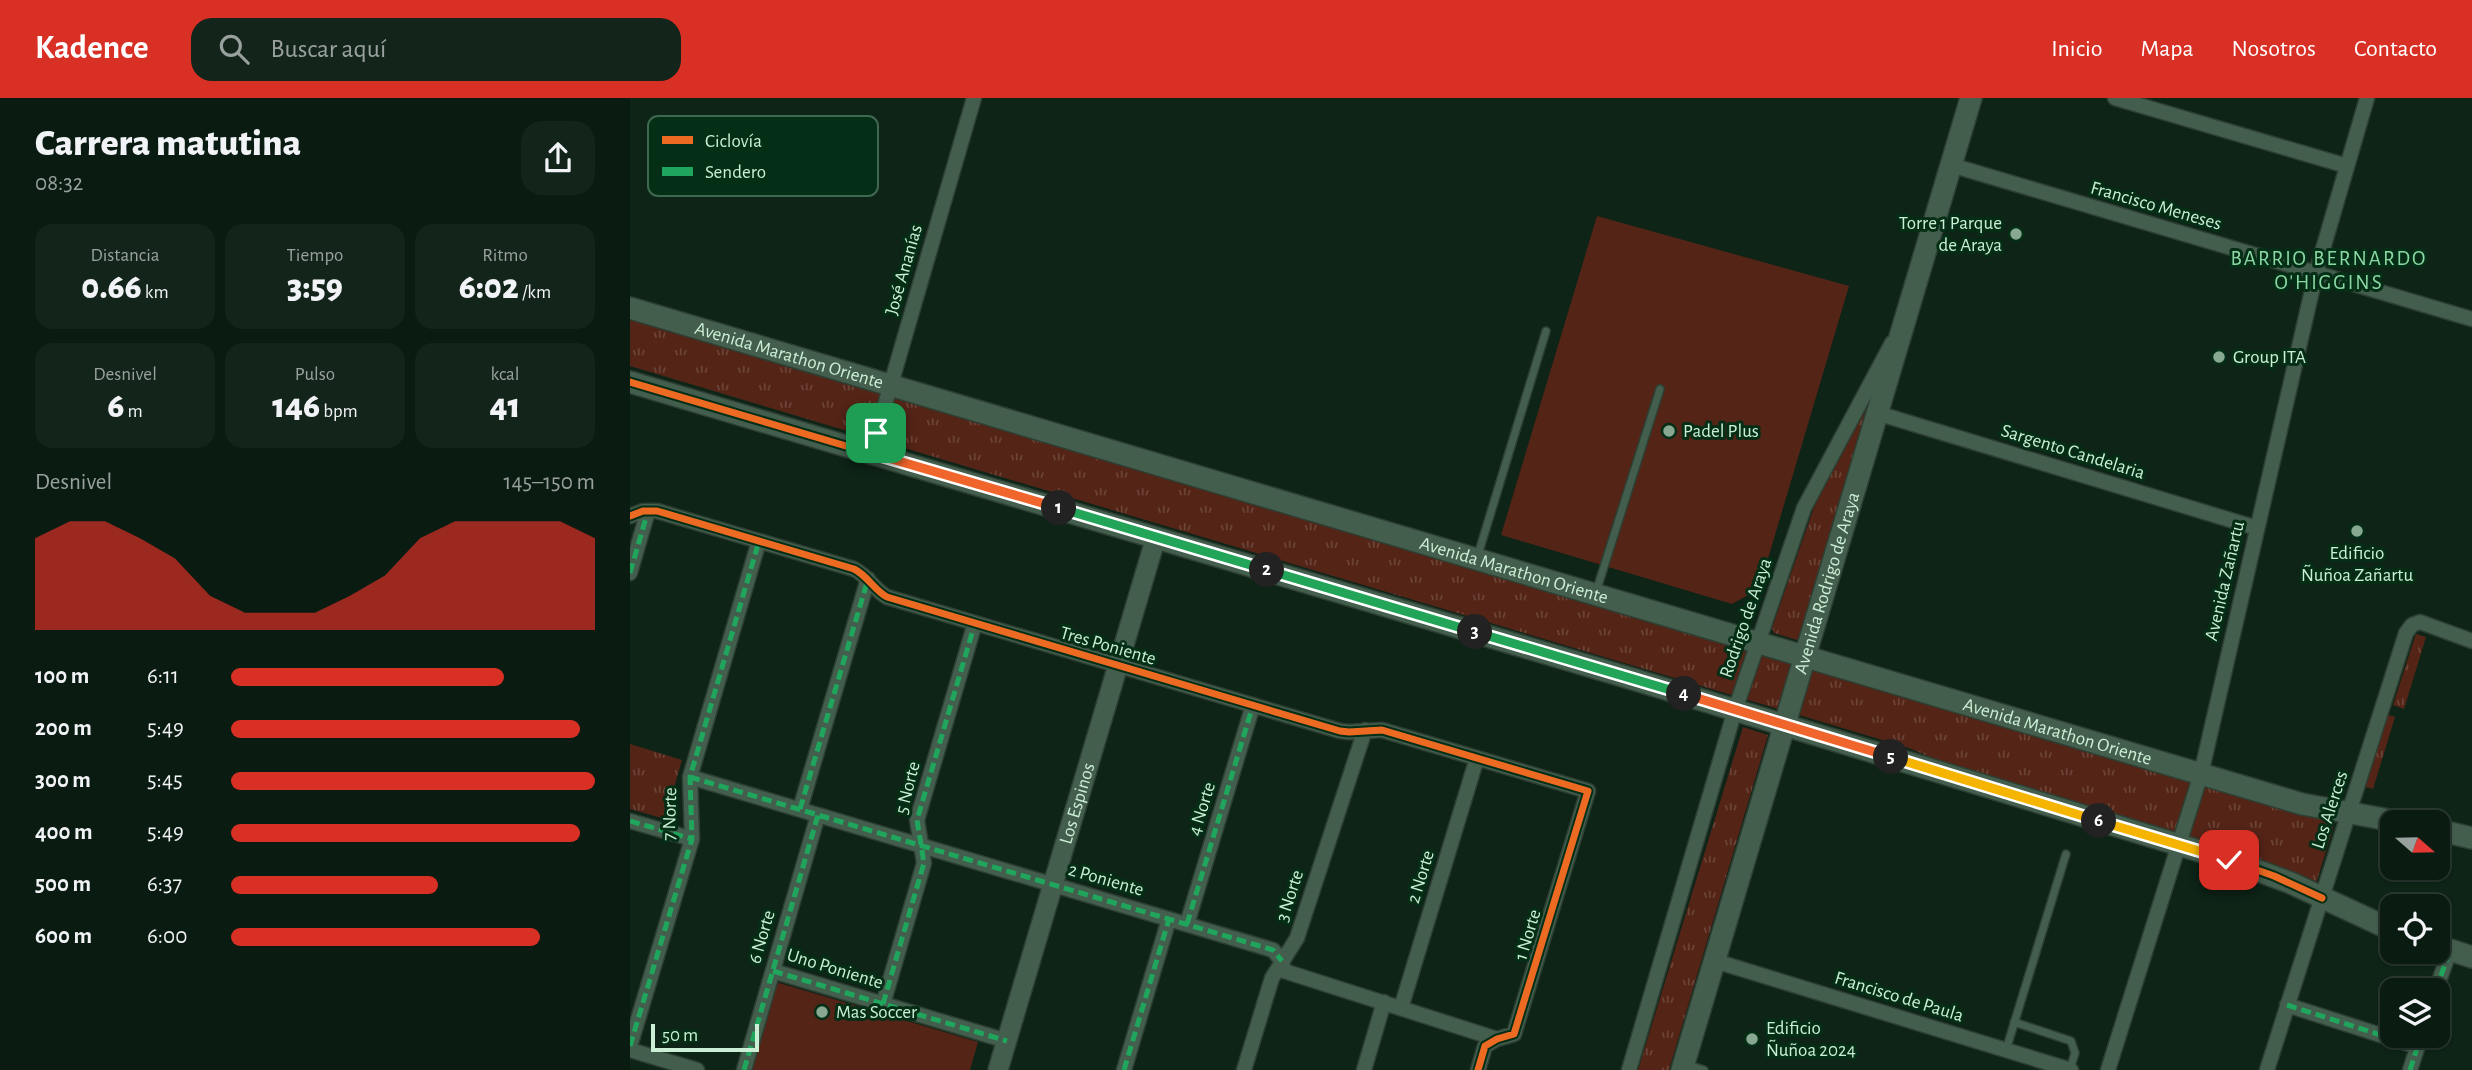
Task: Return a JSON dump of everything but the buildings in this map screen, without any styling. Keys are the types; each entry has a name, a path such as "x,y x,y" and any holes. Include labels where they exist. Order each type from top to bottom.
{"main road":[{"name":"Avenida Rodrigo de Araya","path":"1690,1068 1715,961 1971,98"},
{"name":"Avenida Marathon Oriente","path":"630,308 2302,804 2380,819"},
{"path":"630,382 1735,710 2179,845 2263,872 2380,925"},
{"path":"2450,833 2472,838"},
{"path":"2450,950 2472,957"}],"street":[{"name":"José Ananías","path":"871,453 974,98"},
{"path":"2115,98 2347,166"},
{"name":"Avenida Zañartu","path":"2108,1070 2200,774 2316,273 2367,98"},
{"name":"Francisco Meneses","path":"1951,165 2472,319"},
{"name":"Rodrigo de Araya","path":"1629,1070 1735,710 1812,489 1906,317"},
{"name":"Sargento Candelaria","path":"1877,412 2257,528"},
{"path":"630,516 648,511"},
{"path":"630,573 648,511"},
{"name":"Tres Poniente","path":"648,511 854,569 887,597 1340,731 1382,730 1587,791"},
{"name":"Los Espinos","path":"998,1070 1156,537"},
{"name":"7 Norte","path":"630,1048 692,839 690,777 759,541"},
{"path":"800,809 868,579"},
{"name":"Los Alerces","path":"2267,1070 2409,629 2420,622 2472,641"},
{"name":"5 Norte","path":"883,1004 924,863 917,820 975,623"},
{"name":"4 Norte","path":"1187,924 1253,705"},
{"name":"3 Norte","path":"1244,1070 1272,978 1297,938 1364,730"},
{"name":"2 Norte","path":"1401,1008 1477,758"},
{"name":"2 Poniente","path":"690,777 1273,950 1282,961 1284,971 1497,1039"},
{"name":"1 Norte","path":"1478,1070 1485,1046 1514,1034 1587,791"},
{"name":"6 Norte","path":"744,1070 818,815"},
{"path":"630,821 692,839"},
{"path":"1124,1070 1169,919"},
{"name":"Francisco de Paula","path":"1715,961 2071,1070"},
{"name":"Uno Poniente","path":"773,971 1007,1041"},
{"path":"1364,1070 1384,1002"},
{"path":"2287,1005 2380,1031"},
{"path":"630,1048 698,1070"},
{"path":"2410,1070 2417,1048"}],"lane":[{"path":"1476,559 1546,331"},
{"path":"1595,594 1660,389"},
{"path":"2006,1050 2066,854"},
{"path":"2014,1022 2071,1041 2075,1053 2071,1070"}],"green space":[{"name":"Padel Plus","path":"1597,216 1849,286 1759,589 1732,604 1501,535"},
{"path":"630,314 2337,815 2315,887 1960,770 1909,748 630,366"},
{"path":"1862,407 1870,410 1803,637 1797,640 1774,633 1772,628 1818,496"},
{"path":"2416,634 2426,637 2404,709 2393,705"},
{"path":"2385,714 2395,717 2373,789 2362,786"},
{"path":"1743,727 1768,735 1669,1070 1638,1070"},
{"path":"630,744 682,760 665,819 630,809"},
{"name":"Mas Soccer","path":"776,982 978,1042 970,1070 750,1070"}],"marked path":[{"path":"630,573 648,511"},
{"path":"630,1046 692,839 690,777 759,541"},
{"path":"800,809 868,579"},
{"path":"883,1004 924,863 917,820 975,623"},
{"path":"1187,924 1253,705"},
{"path":"690,777 1273,950 1282,961"},
{"path":"744,1070 818,815"},
{"path":"630,821 692,839"},
{"path":"1124,1070 1169,919"},
{"path":"2440,978 2445,964"},
{"path":"773,971 1007,1041"},
{"path":"2287,1005 2380,1035"},
{"path":"2410,1070 2417,1048"}],"cycle path":[{"path":"630,382 1626,677 2229,860 2274,876 2322,898"},
{"path":"630,516 643,511 657,511 854,569 887,597 1340,731 1382,730 1588,791 1514,1034 1485,1046 1478,1070"}],"place":[{"name":"Torre 1 Parque de Araya","path":"2016,234"},
{"name":"Group ITA","path":"2219,357"},
{"name":"Padel Plus","path":"1669,431"},
{"name":"Edificio Ñuñoa Zañartu","path":"2357,531"},
{"name":"Mas Soccer","path":"822,1012"},
{"name":"Edificio Ñuñoa 2024","path":"1752,1039"}],"district":[{"name":"BARRIO BERNARDO O'HIGGINS","path":"2329,270"}],"route":[{"path":"876,433 871,453 1720,705 2229,860"}]}
